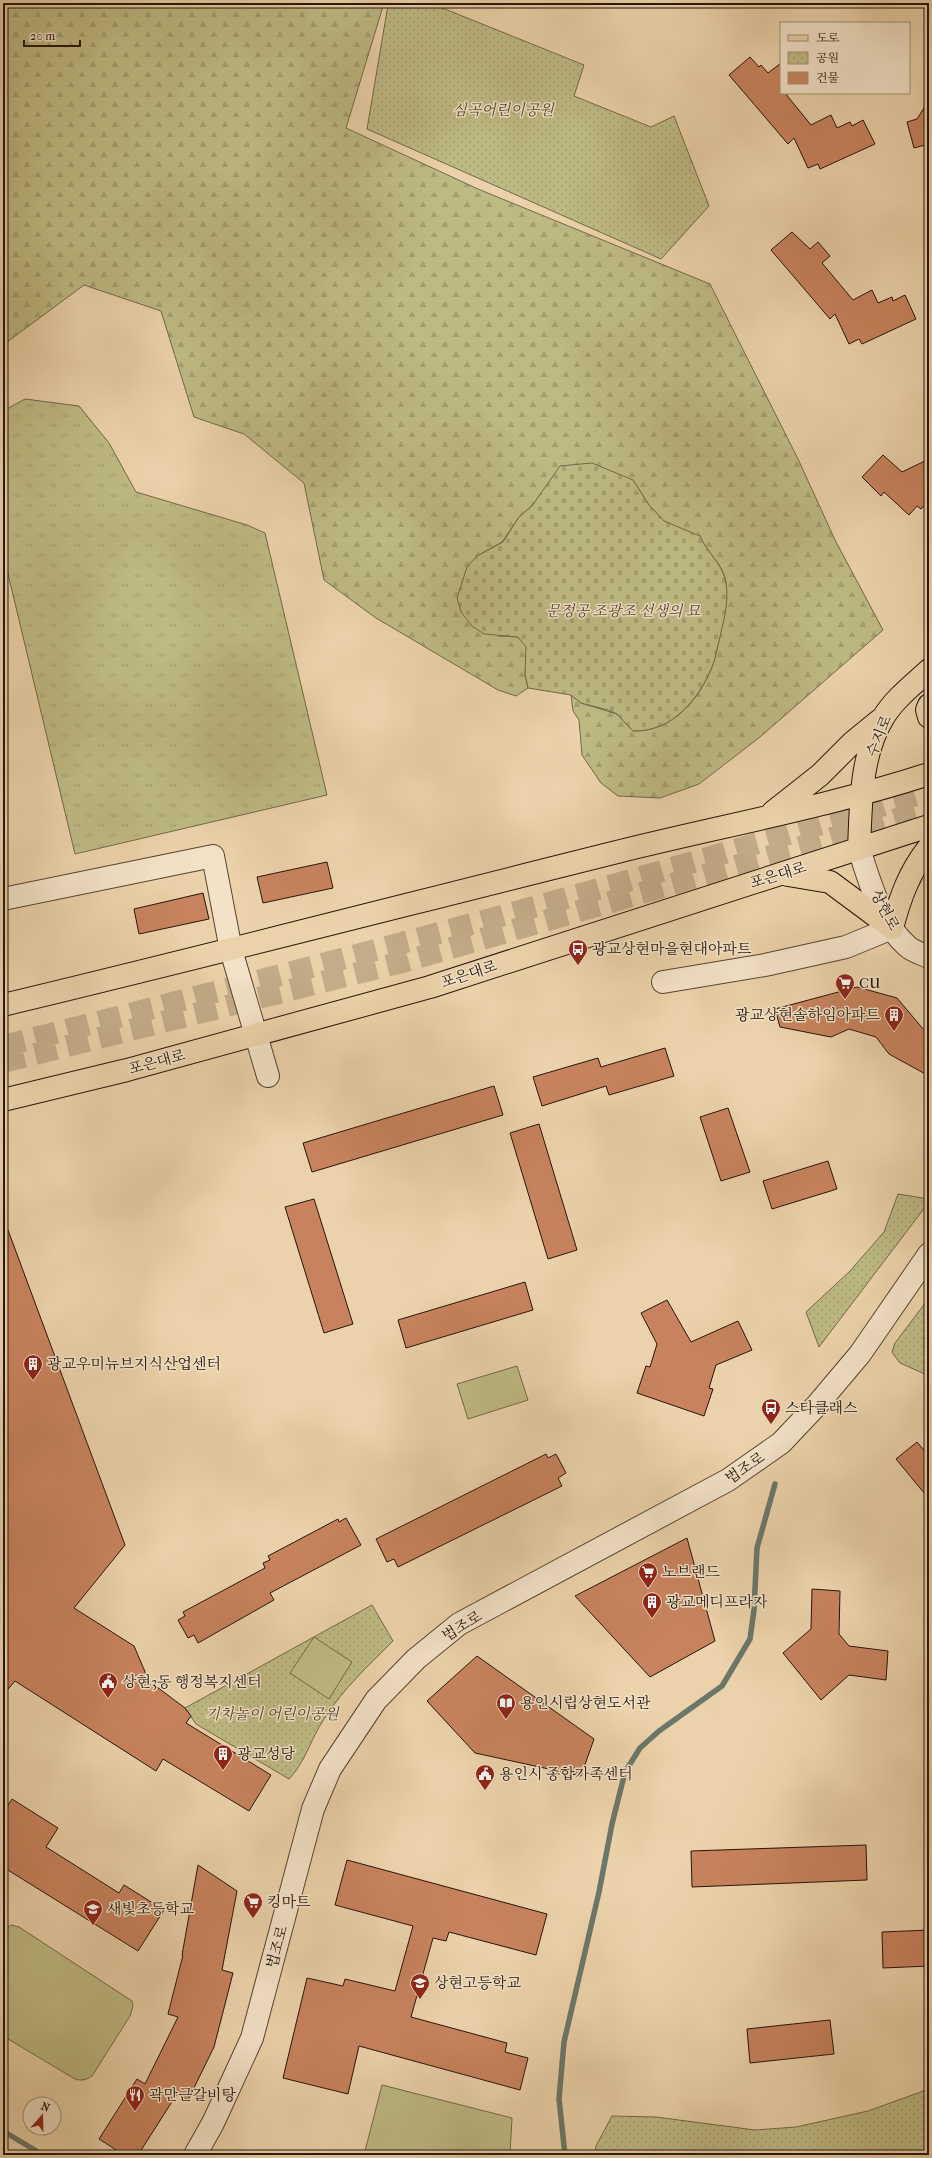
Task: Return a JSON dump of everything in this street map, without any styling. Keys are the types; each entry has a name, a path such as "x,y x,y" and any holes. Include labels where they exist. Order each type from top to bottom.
{"main road":[{"name":"수지로","path":"859,849 862,794 870,748 883,718 895,702 929,670"},
{"path":"929,705 927,710 929,717"},
{"path":"767,817 820,775 854,742 883,718"},
{"path":"3,1005 231,950 618,852 862,794 929,774"},
{"name":"포은대로","path":"3,1100 127,1070 430,987 682,904 782,874 929,826"},
{"path":"782,874 830,882 892,928 900,894 916,863 929,847"}],"street":[{"name":"상현로","path":"859,849 875,897 892,928 907,947 929,957"},
{"path":"3,899 213,856 231,950 268,1076"},
{"path":"663,982 765,965 846,947 892,928"},
{"name":"법조로","path":"195,2155 213,2122 252,2038 315,1801 330,1769 376,1700 416,1659 459,1624 728,1480 781,1443 817,1405 860,1354 929,1254"}],"green space":[{"path":"3,3 384,3 346,128 478,189 710,284 799,461 835,540 883,630 760,737 699,784 660,798 618,796 601,783 582,755 579,720 573,711 571,695 581,703 617,714 633,731 647,730 660,726 672,720 692,702 700,691 713,663 717,651 726,603 725,576 719,564 700,537 664,521 649,505 633,480 541,493 532,506 519,517 502,542 477,556 499,636 518,637 527,647 525,674 528,688 516,696 498,690 376,618 324,580 304,483 244,434 194,417 161,311 84,285 3,345"},
{"name":"심곡어린이공원","path":"390,3 430,3 584,65 574,96 651,127 674,116 709,206 661,259 367,129 388,5"},
{"path":"25,399 79,406 109,443 136,492 247,525 265,533 327,795 75,854 3,553 3,411"},
{"name":"문정공 조광조 선생의 묘","path":"592,463 633,480 649,505 664,521 700,536 722,570 726,583 727,597 724,617 715,660 706,679 691,702 682,712 660,726 647,730 633,731 617,714 581,703 571,695 528,688 525,674 526,647 518,637 484,634 472,626 461,612 457,598 467,567 477,556 503,542 519,517 532,506 560,466"},
{"path":"898,1194 929,1199 929,1202 819,1347 806,1312 850,1271 884,1232"},
{"path":"929,1298 929,1376 900,1363 892,1352 895,1343"},
{"path":"517,1366 528,1400 468,1419 457,1384"},
{"name":"기차놀이 어린이공원","path":"372,1605 393,1641 357,1678 331,1708 319,1726 304,1758 295,1773 289,1779 196,1724 185,1708"},
{"path":"314,1637 352,1662 329,1699 290,1673"},
{"path":"11,1925 19,1927 132,2001 133,2006 130,2016 92,2076 82,2080 75,2079 3,2036 3,1931"},
{"path":"382,2085 512,2118 510,2155 364,2155"},
{"path":"929,2089 929,2155 595,2155 596,2146 612,2116 656,2117 755,2130 796,2127 868,2111"}],"building":[{"path":"750,57 759,67 761,65 768,73 780,64 780,94 786,94 811,125 831,115 837,128 850,122 852,126 863,120 875,144 820,169 818,164 808,168 794,138 788,144 729,75"},
{"path":"929,100 929,144 914,148 907,122 917,119"},
{"path":"792,232 810,249 818,242 830,256 822,263 853,300 872,290 878,303 892,297 893,301 905,295 916,319 862,344 859,339 849,344 835,314 830,319 771,250"},
{"path":"883,455 902,472 929,459 929,500 921,509 917,506 909,515 884,492 881,496 862,477"},
{"path":"327,862 333,888 263,903 257,877"},
{"path":"203,893 209,919 139,934 134,909"},
{"name":"광교상현솔하임아파트","path":"857,987 897,998 929,1036 929,1076 889,1054 876,1037 849,1029 831,1037 780,1027 775,1009"},
{"path":"665,1048 674,1076 609,1095 606,1086 542,1106 533,1077 598,1058 601,1067"},
{"path":"494,1086 503,1115 312,1172 303,1143"},
{"path":"728,1108 750,1172 721,1181 700,1117"},
{"path":"539,1124 577,1250 548,1259 510,1133"},
{"path":"828,1161 837,1189 772,1209 763,1181"},
{"path":"314,1199 353,1324 324,1333 285,1207"},
{"name":"광교우미뉴브지식산업센터","path":"3,1222 5,1222 125,1545 74,1608 134,1646 149,1681 185,1708 191,1716 186,1723 271,1775 249,1811 163,1759 156,1771 15,1681 3,1695"},
{"path":"525,1282 533,1310 406,1348 398,1320"},
{"path":"667,1300 691,1342 738,1321 752,1350 716,1365 709,1388 713,1389 704,1416 637,1393 646,1366 650,1367 657,1344 641,1313"},
{"path":"917,1442 929,1456 929,1499 896,1459"},
{"path":"546,1454 548,1458 556,1454 566,1473 558,1478 562,1486 398,1567 394,1559 387,1562 376,1539"},
{"path":"346,1518 361,1545 270,1593 274,1600 198,1643 194,1635 188,1638 178,1620 185,1616 183,1612 265,1568 263,1563 270,1560 268,1556 338,1519 339,1522"},
{"name":"광교메디프라자","path":"687,1538 715,1641 650,1677 575,1596"},
{"path":"812,1589 840,1591 839,1634 849,1646 888,1651 886,1680 849,1675 821,1700 783,1653 811,1629"},
{"name":"용인시립상현도서관","path":"477,1656 594,1739 581,1776 475,1753 427,1701"},
{"path":"12,1799 58,1828 46,1847 119,1893 124,1885 164,1910 138,1951 3,1867 3,1813"},
{"path":"866,1845 867,1880 692,1887 691,1851"},
{"path":"347,1860 547,1914 536,1955 449,1932 446,1941 433,1938 411,2017 507,2043 505,2052 528,2058 520,2090 359,2046 348,2094 283,2078 307,1978 343,1986 345,1979 395,1991 413,1926 335,1905"},
{"path":"198,1865 237,1891 222,1970 233,1973 214,2047 188,2100 177,2094 138,2155 124,2155 99,2139 137,2079 145,2084 178,2017 168,2014 183,1955"},
{"path":"929,1930 929,1966 883,1968 882,1932"},
{"path":"830,2020 834,2054 750,2063 747,2029"}],"waterway":[{"path":"565,2155 559,2099 564,2042 599,1892 612,1824 625,1772 640,1748 659,1731 722,1686 750,1639 754,1610 757,1548 775,1484"},
{"path":"3,2131 43,2155"}],"tunnel":[{"path":"3,1046 235,987 468,925 699,860 929,791"},
{"path":"3,1062 406,961 929,810"}],"place":[{"name":"광교상현마을현대아파트","path":"578,966"},
{"name":"CU","path":"845,1000"},
{"name":"광교상현솔하임아파트","path":"894,1032"},
{"name":"광교우미뉴브지식산업센터","path":"33,1381"},
{"name":"스타클래스","path":"771,1425"},
{"name":"노브랜드","path":"648,1589"},
{"name":"광교메디프라자","path":"652,1619"},
{"name":"상현3동 행정복지센터","path":"108,1699"},
{"name":"용인시립상현도서관","path":"506,1720"},
{"name":"광교성당","path":"223,1771"},
{"name":"용인시 종합가족센터","path":"485,1791"},
{"name":"킹마트","path":"253,1919"},
{"name":"새빛초등학교","path":"93,1926"},
{"name":"상현고등학교","path":"420,2000"},
{"name":"곽만근갈비탕","path":"135,2112"}]}
